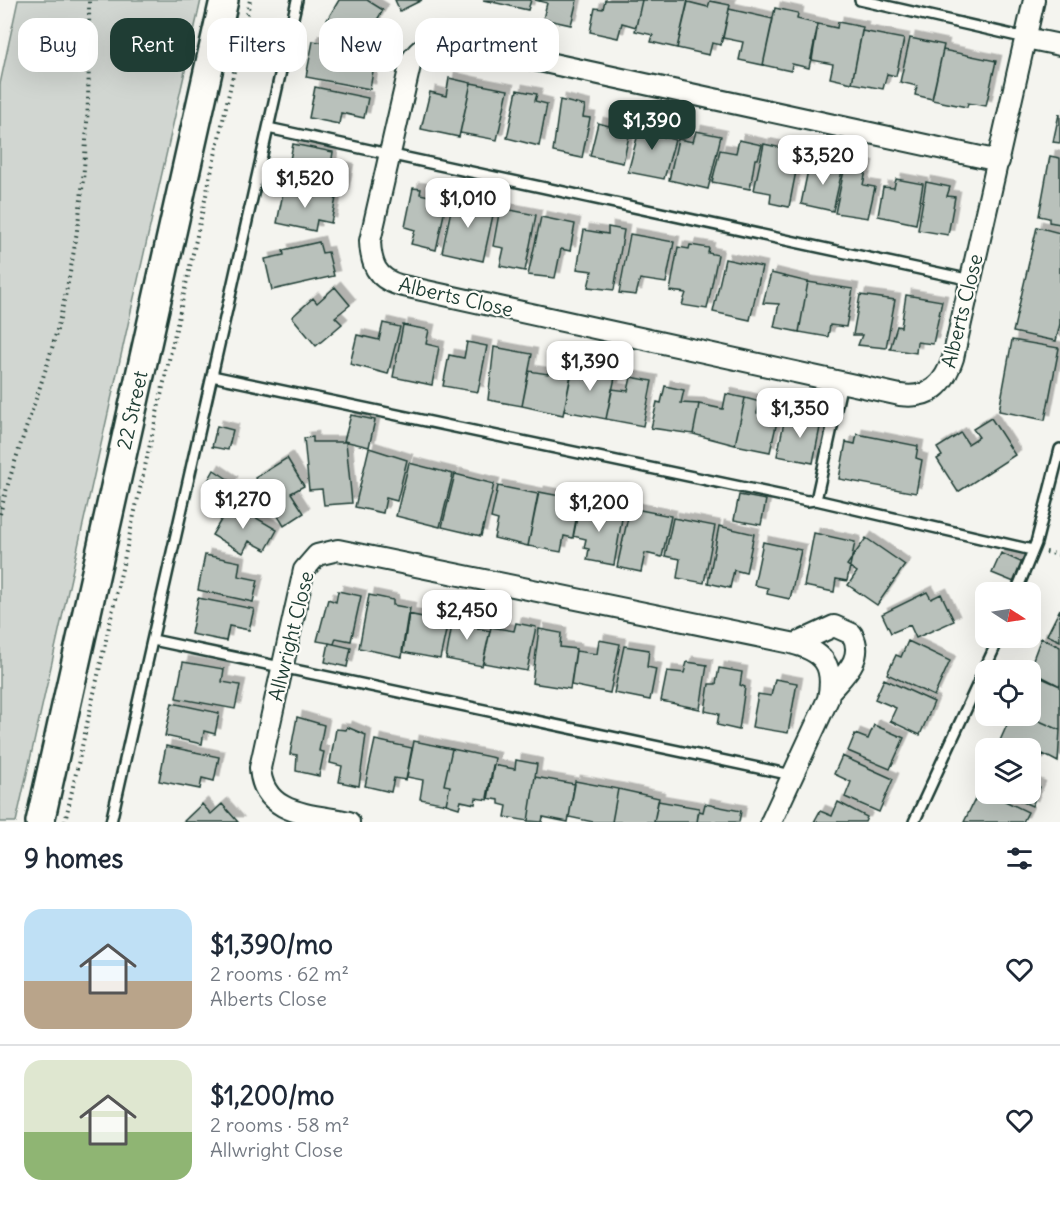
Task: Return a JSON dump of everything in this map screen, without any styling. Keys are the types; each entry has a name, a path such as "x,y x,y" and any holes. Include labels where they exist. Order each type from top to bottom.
{"main road":[{"name":"22 Street","path":"40,822 224,0"}],"street":[{"name":"Alberts Close","path":"999,161 443,40 424,47 411,61 370,241 370,253 377,272 390,282 912,396 933,391 942,383 951,364 999,161 1034,0"},
{"path":"1026,38 1060,45"},
{"name":"Allwright Close","path":"349,822 284,808 274,802 263,787 260,768 304,570 317,555 338,550 795,644 815,651 823,659 830,675 830,691"},
{"path":"771,822 830,691 855,660 858,651 852,634 834,626 795,644"}],"lane":[{"path":"111,822 297,0"},
{"path":"860,0 1026,38"},
{"path":"268,128 971,280"},
{"path":"213,376 807,501 816,500 1032,550"},
{"path":"816,500 842,381"},
{"path":"1020,582 1036,543 1060,449"},
{"path":"153,640 792,775"},
{"path":"914,822 994,648"}],"path":[{"path":"0,514 59,323 80,220 90,100 89,0"},
{"path":"65,822 250,0"}],"shaded area":[{"path":"18,0 201,0 195,27 195,18 110,18 110,72 185,72 16,822 0,822 0,84"}],"building":[{"path":"339,0 367,0 383,10 378,18 328,18"},
{"path":"395,0 422,0 400,11"},
{"path":"483,0 531,0 528,10"},
{"path":"535,0 577,0 571,25 559,22 559,18 543,18 547,3"},
{"path":"605,0 642,0 636,27 622,23 618,38 590,32 595,8 603,9"},
{"path":"642,0 688,0 677,48 651,42 653,35 635,31"},
{"path":"710,1 730,5 721,45 712,43 709,55 677,48 688,2 708,7"},
{"path":"775,8 798,13 797,19 818,24 809,68 792,64 791,71 763,65"},
{"path":"729,9 773,19 763,65 739,60 743,42 723,38"},
{"path":"838,22 863,27 852,83 830,78 833,64 812,60 818,24 837,28"},
{"path":"862,31 904,39 896,76 887,74 883,89 852,83"},
{"path":"910,38 944,45 932,99 915,95 917,86 900,82"},
{"path":"313,41 319,42 319,72 373,72 370,89 306,77"},
{"path":"943,50 996,61 986,106 968,103 967,107 932,100"},
{"path":"449,78 471,83 459,137 421,129 430,92 446,96"},
{"path":"471,83 508,90 497,140 460,133"},
{"path":"315,87 368,98 364,118 341,113 339,124 309,118"},
{"path":"517,90 537,94 535,101 547,104 539,146 507,138"},
{"path":"560,100 585,106 583,117 590,118 582,158 553,152"},
{"path":"613,114 638,119 634,137 629,136 623,163 590,156 598,123 609,126"},
{"path":"1060,114 1060,143 1053,142"},
{"path":"642,119 666,125 664,137 675,140 664,179 628,172"},
{"path":"696,131 721,136 708,189 669,180 678,139 693,142"},
{"path":"739,140 762,145 758,159 755,159 750,189 712,182 720,150 736,153"},
{"path":"293,144 333,152 331,165 348,169 343,195 286,181"},
{"path":"764,144 791,150 789,164 797,166 789,207 770,203 771,193 754,190"},
{"path":"1050,156 1060,158 1060,224 1049,222 1049,218 1039,216"},
{"path":"829,158 844,162 833,211 801,204 808,170 825,174"},
{"path":"846,161 867,166 863,185 875,187 868,218 835,213"},
{"path":"896,179 923,184 916,224 878,216 883,187 894,188"},
{"path":"926,182 950,187 947,196 955,197 948,235 918,230"},
{"path":"284,188 336,198 331,223 317,220 315,231 277,223"},
{"path":"413,188 421,189 420,194 447,200 436,250 411,244 415,230 405,227"},
{"path":"454,196 495,206 483,261 442,252"},
{"path":"500,208 536,215 525,271 500,266 504,248 493,246"},
{"path":"541,217 575,224 570,251 561,249 555,278 528,275"},
{"path":"608,227 624,230 614,290 588,287 592,271 577,269 584,230 608,234"},
{"path":"1037,227 1060,233 1060,324 1056,341 1013,332"},
{"path":"630,234 674,242 666,283 640,279 636,295 619,293"},
{"path":"319,242 322,253 328,252 334,276 272,290 265,259 284,255 283,250"},
{"path":"690,245 709,248 708,253 718,255 707,309 682,305 686,293 670,291 678,247 689,249"},
{"path":"725,259 762,267 750,320 713,312"},
{"path":"771,273 808,282 799,332 774,327 779,304 763,303"},
{"path":"808,282 853,289 846,327 830,325 828,337 799,332"},
{"path":"335,287 350,305 335,317 342,324 316,346 292,317 313,298 317,303"},
{"path":"860,295 895,300 886,348 858,345 862,335 853,335"},
{"path":"906,295 942,301 933,344 917,342 916,353 890,349 897,326 901,327"},
{"path":"383,323 400,327 388,374 350,364 357,335 379,340"},
{"path":"403,325 429,330 426,344 439,347 432,385 393,377"},
{"path":"1012,340 1059,348 1045,420 999,411"},
{"path":"467,342 487,346 478,392 443,386 449,355 464,358"},
{"path":"494,347 532,354 522,406 488,400"},
{"path":"551,358 574,362 563,415 522,406 529,371 548,374"},
{"path":"573,364 616,373 606,419 564,411"},
{"path":"631,377 652,381 643,426 606,419 612,389 628,391"},
{"path":"665,386 684,390 681,403 699,404 693,434 651,428 657,402 661,403"},
{"path":"726,394 745,398 735,445 693,434 699,404 723,409"},
{"path":"745,398 760,402 757,413 778,417 770,452 735,445"},
{"path":"803,413 822,417 813,463 777,456 784,422 801,425"},
{"path":"351,415 375,420 369,447 344,441"},
{"path":"991,418 1015,455 958,492 937,459 942,456 937,448 961,433 968,444 979,437 973,429"},
{"path":"217,426 233,430 228,450 212,447"},
{"path":"857,434 918,446 916,458 922,460 916,493 839,479 846,442 855,444"},
{"path":"313,437 313,442 346,442 352,503 324,505 322,489 309,490 304,438"},
{"path":"369,448 407,460 397,501 386,498 383,513 355,507"},
{"path":"287,458 304,486 291,493 304,513 284,526 255,478"},
{"path":"409,463 453,474 440,527 396,516"},
{"path":"214,470 232,482 222,497 205,486"},
{"path":"455,474 494,484 481,536 442,527"},
{"path":"498,486 538,494 528,546 494,538 498,520 491,518"},
{"path":"567,489 582,492 573,538 564,536 561,552 528,546 539,492 565,497"},
{"path":"739,495 766,500 761,525 734,520"},
{"path":"231,503 277,530 266,550 249,541 243,553 212,535"},
{"path":"579,504 623,513 614,565 587,560 589,549 584,548 586,539 573,536"},
{"path":"630,508 671,516 662,557 645,553 641,572 617,567"},
{"path":"673,518 715,526 704,583 677,578 680,559 665,556"},
{"path":"719,526 754,534 746,573 734,570 730,588 708,583"},
{"path":"814,533 855,542 847,581 836,579 834,592 804,586"},
{"path":"866,538 905,565 877,605 848,585 857,572 847,565"},
{"path":"763,542 801,550 790,599 767,594 768,588 754,585"},
{"path":"1001,553 1023,563 1014,582 992,573"},
{"path":"205,555 240,562 238,576 258,580 253,602 198,590"},
{"path":"338,591 361,596 351,641 336,638 334,644 317,641 328,599 336,602"},
{"path":"927,592 931,599 941,594 954,621 916,638 910,625 891,633 882,614"},
{"path":"369,595 393,600 393,605 410,608 402,657 359,648"},
{"path":"198,598 254,609 249,630 229,626 226,641 191,634"},
{"path":"425,606 450,612 440,659 402,652 408,614 423,617"},
{"path":"1060,609 1060,641 1047,635"},
{"path":"454,613 478,618 477,628 490,631 482,666 446,659"},
{"path":"516,623 536,627 527,671 483,663 491,627 514,631"},
{"path":"539,629 561,633 560,647 576,649 570,689 532,683"},
{"path":"1041,638 1060,647 1060,686 1041,676 1041,660 1033,660 1037,648 1041,648"},
{"path":"599,640 620,644 610,693 571,685 576,651 597,654"},
{"path":"908,641 950,661 934,696 887,674 896,655 901,657"},
{"path":"329,643 351,648 347,667 325,662"},
{"path":"624,646 649,650 647,667 656,669 650,700 614,693"},
{"path":"183,662 224,669 222,682 240,685 235,709 176,698"},
{"path":"687,662 707,665 700,709 661,701 667,671 684,673"},
{"path":"719,668 742,672 740,685 745,687 739,730 717,725 719,714 705,711 709,684 716,684"},
{"path":"1041,678 1060,686 1060,730 1041,722"},
{"path":"775,679 797,683 788,733 752,727 758,694 771,696"},
{"path":"884,679 934,702 920,735 890,721 896,708 875,699"},
{"path":"172,703 219,713 215,734 204,731 202,744 165,736"},
{"path":"297,717 324,725 319,751 324,752 319,776 296,771 297,755 290,754"},
{"path":"1041,722 1060,730 1058,762 1043,754 1041,758 1041,738 1001,738 1007,726 1041,726"},
{"path":"874,725 904,738 890,769 848,751 855,734 868,739"},
{"path":"347,727 366,735 359,786 339,782 342,766 330,763 336,729 346,730"},
{"path":"375,740 412,748 406,780 394,778 391,792 365,786"},
{"path":"414,741 452,749 444,785 450,786 446,804 420,799 423,780 407,777"},
{"path":"166,746 219,757 214,781 202,778 200,789 159,781"},
{"path":"452,749 495,758 488,800 476,798 475,804 461,801 459,808 446,804 450,786 444,785"},
{"path":"842,756 893,779 879,812 845,797 851,782 834,774"},
{"path":"516,760 537,764 528,821 505,817 507,806 499,804 499,800 487,798 493,765 515,769"},
{"path":"535,777 575,784 568,822 543,817 542,822 528,821"},
{"path":"575,781 618,789 612,822 593,822 569,817"},
{"path":"618,789 659,798 654,822 612,822"},
{"path":"975,799 975,804 1011,804 1028,812 1023,822 964,822"},
{"path":"658,801 699,808 697,822 654,822"},
{"path":"838,802 867,817 865,822 814,822 820,811 832,816"},
{"path":"202,804 211,814 222,804 238,822 183,822"},
{"path":"705,804 741,811 739,822 697,822 699,811 703,812"}]}
